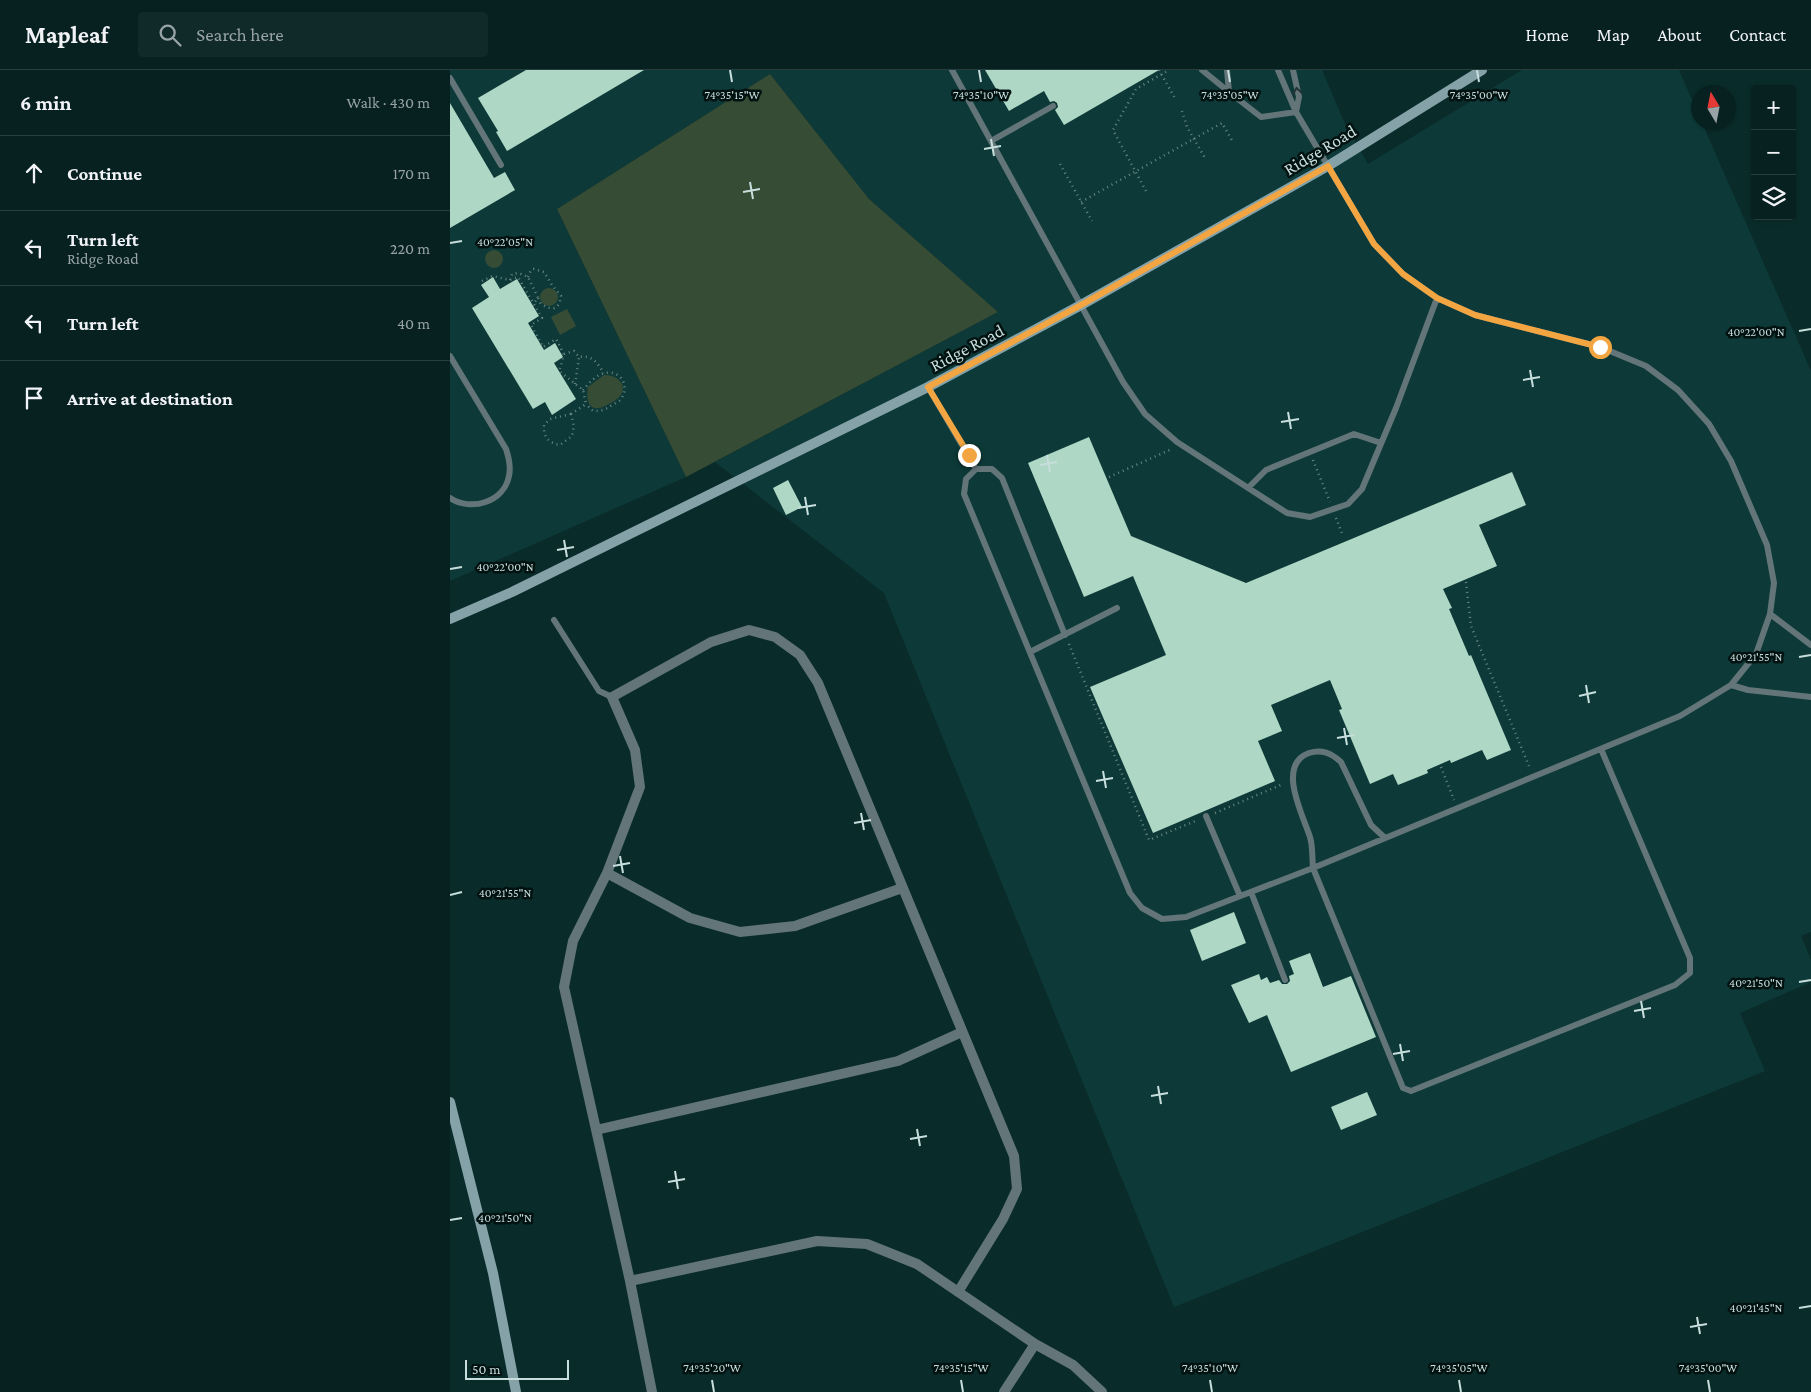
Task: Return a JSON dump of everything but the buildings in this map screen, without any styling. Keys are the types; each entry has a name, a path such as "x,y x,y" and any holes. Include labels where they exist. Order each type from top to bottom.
{"street":[{"name":"Ridge Road","path":"450,619 512,592 928,387 1081,305 1328,166 1482,70"},
{"path":"652,1392 630,1281 564,987 573,941 607,873 640,787 636,750 612,697 711,642 749,630 775,636 800,655 818,683 1014,1156 1017,1189 1003,1219 958,1292"},
{"path":"607,873 690,918 740,932 795,926 902,888"},
{"path":"596,1130 898,1061 962,1032"},
{"path":"450,1102 492,1273 516,1392"},
{"path":"630,1281 817,1241 867,1244 917,1264 1034,1344 1073,1365 1102,1392"},
{"path":"1004,1392 1034,1344"}],"lane":[{"path":"952,70 1122,382 1145,414 1176,442 1287,513 1310,517 1348,504 1362,489 1437,298"},
{"path":"1202,70 1261,117 1296,112"},
{"path":"1227,70 1229,92"},
{"path":"1065,635 1002,478 992,469 976,469 966,479 964,494 1130,893 1142,908 1162,919 1186,917 1313,868 1680,716 1732,685 1756,654 1770,614 1774,583 1767,545 1731,461 1709,424 1678,390 1646,366 1600,347 1475,315 1437,298 1403,274 1374,244 1296,112 1278,70"},
{"path":"1293,70 1299,97 1296,112"},
{"path":"450,78 501,165"},
{"path":"992,141 1053,106"},
{"path":"450,356 506,449 510,461 509,476 503,490 494,499 480,504 466,505 450,498"},
{"path":"928,387 976,469"},
{"path":"1248,488 1266,470 1354,434 1381,443"},
{"path":"1030,652 1117,608"},
{"path":"1770,614 1811,645"},
{"path":"554,620 598,691 612,697"},
{"path":"1732,685 1748,690 1811,697"},
{"path":"1385,838 1372,825 1362,808 1341,762 1333,755 1317,751 1306,754 1300,760 1294,768 1292,781 1311,840 1313,868 1403,1088 1411,1091 1676,985 1690,973 1690,958 1602,749"},
{"path":"1206,816 1240,896"},
{"path":"1251,892 1285,980"}],"path":[{"path":"1159,70 1176,100"},
{"path":"1146,191 1112,130 1136,89 1169,70"},
{"path":"1182,111 1187,127 1205,158"},
{"path":"1081,202 1222,123 1233,142"},
{"path":"1060,164 1092,221"},
{"path":"510,280 512,274 519,273 528,277 541,304 552,309 560,304 561,296 544,272 534,269 531,270 528,277"},
{"path":"482,281 492,276 510,280 518,277 542,318 531,325 543,347 556,339 564,354 559,371 583,390 586,404 593,411 602,411 620,400 624,393 625,384 622,378 616,374 604,373 590,382 583,390"},
{"path":"534,303 538,298"},
{"path":"564,354 574,351 579,358 575,384"},
{"path":"579,358 586,356 594,359 604,373"},
{"path":"570,414 574,426 572,436 560,444 552,443 547,438 544,430 544,426 550,419 570,414 586,404"},
{"path":"1109,477 1171,450 1176,442"},
{"path":"1310,452 1344,536"},
{"path":"1466,582 1471,626 1529,766"},
{"path":"1065,635 1149,840 1292,781"},
{"path":"1441,767 1458,808"}],"shaded area":[{"path":"450,70 1322,70 1345,124 1368,164 1522,70 1679,70 1691,98 1691,130 1705,130 1811,371 1811,932 1801,936 1811,960 1811,982 1740,1013 1765,1071 1174,1307 884,593 715,462 998,312 869,199 770,74 557,209 686,477 450,581"}],"green space":[{"path":"770,74 869,199 998,312 686,477 557,209"},
{"path":"494,250 500,253 503,259 500,265 494,268 488,265 485,259 488,253"},
{"path":"545,288 553,288 558,293 556,304 545,306 540,301 540,293"},
{"path":"567,309 576,326 560,335 551,317"},
{"path":"604,375 613,376 620,381 623,388 622,393 609,404 594,408 589,403 588,387"}],"route":[{"path":"969,455 928,387 1081,305 1328,166 1374,244 1403,274 1437,298 1475,315 1600,347"}]}
